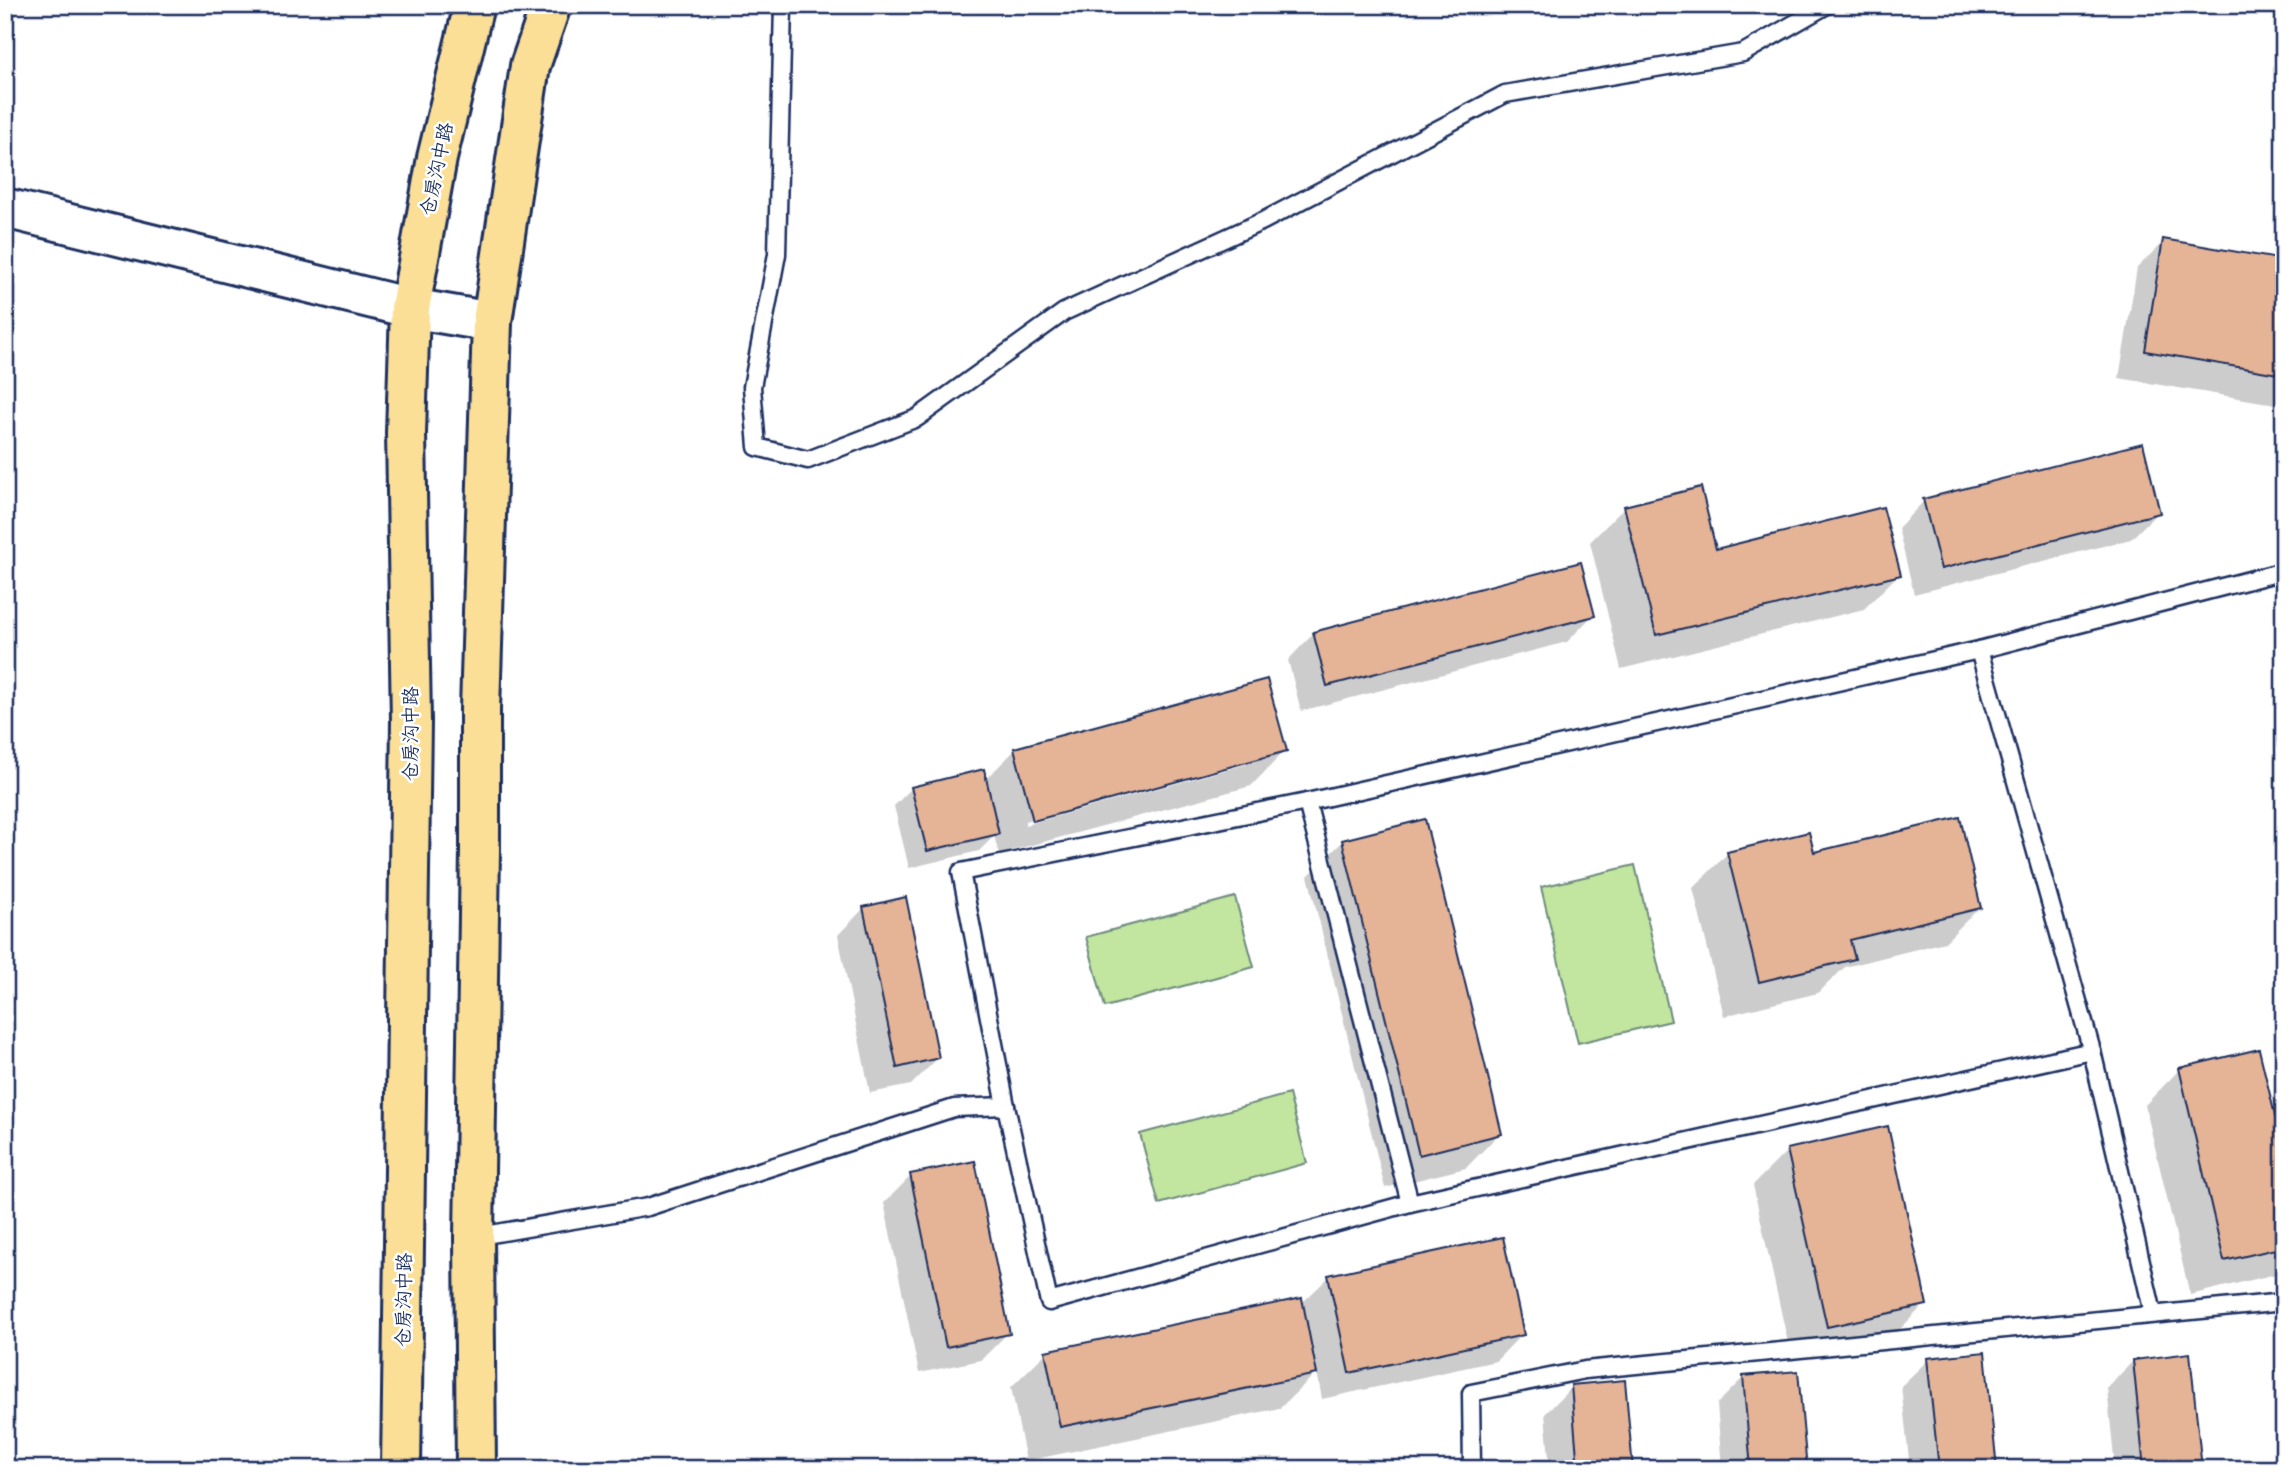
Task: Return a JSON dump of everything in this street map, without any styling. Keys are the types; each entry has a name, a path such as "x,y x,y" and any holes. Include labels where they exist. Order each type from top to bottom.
{"highway":[{"name":"仓房沟中路","path":"401,1469 411,721 406,433 410,309 437,158 474,5"},
{"path":"476,1469 474,1237 480,710 492,322 530,66 551,5"}],"street":[{"path":"5,208 410,309 492,322"}],"lane":[{"path":"783,5 777,254 752,387 757,447 808,460 917,418 1063,313 1263,221 1505,94 1743,53 1827,5"},
{"path":"2092,1051 1410,1203 1049,1302 1006,1106 961,872 1307,802 1979,650 2284,571"},
{"path":"1979,650 2092,1051 2152,1313"},
{"path":"1307,802 1410,1203"},
{"path":"474,1237 648,1207 954,1108 1006,1106"},
{"path":"1472,1469 1471,1393 1586,1370 2284,1302"}],"green space":[{"path":"1635,865 1671,1021 1578,1043 1541,887"},
{"path":"1235,897 1254,967 1105,1007 1086,937"},
{"path":"1289,1094 1307,1163 1159,1204 1140,1134"}],"building":[{"path":"2163,239 2284,260 2284,375 2145,351"},
{"path":"2143,443 2160,513 1941,569 1923,499"},
{"path":"1701,487 1716,549 1883,507 1901,575 1656,635 1624,506"},
{"path":"1581,562 1595,616 1327,686 1313,632"},
{"path":"1267,679 1287,751 1033,821 1014,748"},
{"path":"984,769 999,834 927,851 911,787"},
{"path":"1960,817 1981,908 1850,940 1855,959 1759,982 1727,852 1809,832 1814,852"},
{"path":"1425,819 1502,1134 1419,1155 1342,840"},
{"path":"906,897 939,1058 897,1068 863,907"},
{"path":"2259,1049 2284,1153 2284,1247 2224,1261 2179,1068"},
{"path":"1888,1126 1927,1305 1827,1327 1787,1149"},
{"path":"975,1161 1010,1334 946,1347 910,1174"},
{"path":"1503,1237 1524,1335 1349,1373 1328,1275"},
{"path":"1302,1298 1317,1374 1060,1427 1045,1351"},
{"path":"1985,1352 1997,1469 1939,1469 1927,1358"},
{"path":"2190,1353 2202,1469 2144,1469 2133,1360"},
{"path":"1798,1371 1807,1469 1751,1469 1743,1376"},
{"path":"1625,1380 1633,1469 1578,1469 1571,1385"}]}
